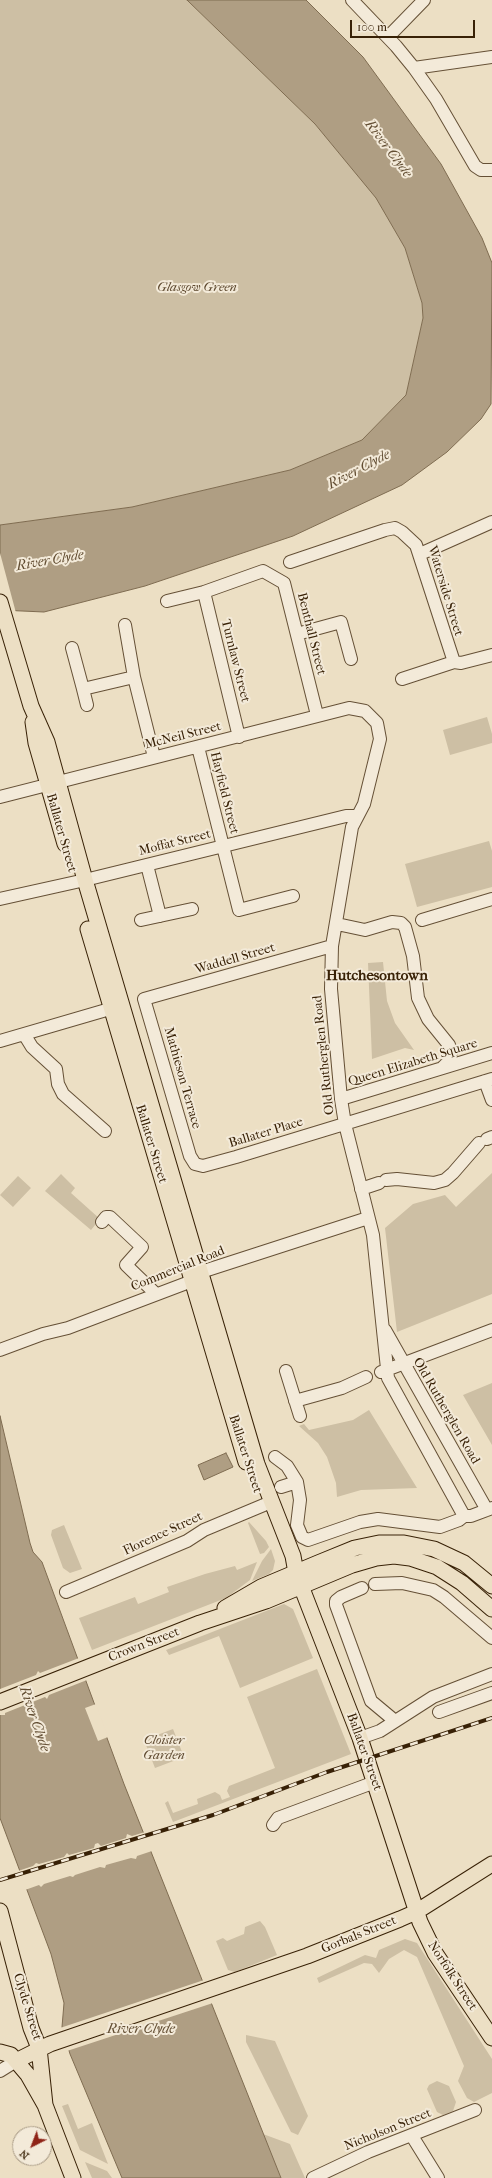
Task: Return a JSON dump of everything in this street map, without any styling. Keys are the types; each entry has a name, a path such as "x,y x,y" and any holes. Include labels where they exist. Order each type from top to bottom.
{"main road":[{"name":"Ballater Street","path":"0,602 31,706 47,742 53,784 116,1007 197,1276 257,1464 267,1504 293,1556 296,1573 301,1587 360,1738 416,1912"},
{"name":"Crown Street","path":"200,1623 261,1587 340,1553 370,1544 404,1543 434,1549 464,1563 492,1586"},
{"name":"Crown Street","path":"0,1702 200,1623 266,1601 364,1561 389,1556 410,1558 438,1567 449,1574 492,1609"},
{"name":"Gorbals Street","path":"7,2057 39,2048 307,1956 416,1912 492,1864"},
{"name":"Clyde Street","path":"0,1911 31,2028 39,2048 45,2105 69,2177"},
{"name":"Norfolk Street","path":"416,1912 435,1953 492,2038"},
{"name":"Clyde Street","path":"7,2057 45,2105"}],"street":[{"path":"352,0 388,37 414,68 436,99 475,166 481,170 492,170"},
{"path":"388,37 424,0"},
{"path":"414,68 492,57"},
{"path":"420,554 492,522"},
{"name":"Waterside Street","path":"290,562 392,528 402,532 412,540 420,554 454,662"},
{"name":"Benthall Street","path":"204,592 263,571 284,583 317,715"},
{"path":"167,601 204,592"},
{"name":"Turnlaw Street","path":"204,592 239,737"},
{"path":"297,634 341,622 351,659"},
{"path":"125,625 134,677 154,757"},
{"path":"72,648 87,705"},
{"path":"402,679 454,662 461,663 492,655"},
{"path":"83,689 134,677"},
{"name":"McNeil Street","path":"0,798 154,757 239,737 317,715 354,708 365,711 371,715"},
{"name":"Old Rutherglen Road","path":"371,715 380,731 380,739 364,804 352,827 337,924 332,946 331,989 341,1099 345,1124 373,1235 382,1325 384,1371 390,1385 464,1516"},
{"name":"Hayfield Street","path":"198,747 239,910 293,896"},
{"name":"Moffat Street","path":"0,899 147,865 346,816 357,816"},
{"path":"147,865 160,916"},
{"path":"422,920 492,899"},
{"path":"141,920 192,909"},
{"path":"337,924 365,930 392,922 401,923 405,927 413,956 418,998 428,1019 449,1046 451,1052 448,1062 442,1068"},
{"name":"Waddell Street","path":"144,999 332,946"},
{"name":"Mathieson Terrace","path":"144,999 190,1156 196,1164"},
{"path":"0,1041 116,1007"},
{"path":"24,1034 32,1048 56,1069 58,1084 64,1094 105,1131"},
{"name":"Queen Elizabeth Square","path":"341,1099 492,1054"},
{"path":"489,1080 492,1100"},
{"name":"Ballater Place","path":"196,1164 203,1166 223,1161 489,1080"},
{"path":"361,1189 397,1179 434,1183 445,1180 486,1140"},
{"path":"102,1222 106,1218 110,1217 142,1247 126,1265 156,1294"},
{"name":"Commercial Road","path":"0,1350 43,1334 68,1328 156,1294 197,1276 368,1218"},
{"name":"Old Rutherglen Road","path":"382,1325 489,1509"},
{"path":"384,1371 404,1365 492,1330"},
{"path":"286,1370 300,1416"},
{"path":"295,1401 342,1388 366,1377"},
{"path":"276,1457 287,1466 297,1482 300,1500 297,1525 302,1537 308,1540 360,1522 378,1519 440,1527 459,1520 464,1516 471,1516 489,1509"},
{"path":"281,1487 297,1482"},
{"name":"Florence Street","path":"66,1592 187,1541 204,1530 267,1504"},
{"path":"375,1584 402,1583 433,1590 444,1597 492,1638"},
{"name":"Ballater Street","path":"362,1588 336,1601 337,1610 371,1701 395,1721"},
{"path":"360,1738 380,1731 433,1697 492,1674"},
{"path":"439,1712 492,1693"},
{"path":"273,1825 278,1818 375,1782"},
{"path":"0,2071 7,2057"},
{"name":"Nicholson Street","path":"313,2178 368,2152 475,2110"},
{"path":"412,2136 438,2178"}],"green space":[{"name":"Glasgow Green","path":"0,0 187,0 315,124 376,197 405,248 422,303 423,318 406,395 362,440 290,470 132,507 0,525"},
{"path":"487,717 492,734 492,743 450,755 443,730"},
{"path":"489,841 492,851 492,887 417,907 405,864"},
{"path":"383,962 387,1001 395,1023 414,1050 405,1048 372,1059 368,963"},
{"path":"492,1173 492,1294 397,1332 385,1228 413,1204 445,1195 456,1207"},
{"path":"61,1174 75,1188 71,1193 100,1219 91,1230 45,1191"},
{"path":"18,1176 31,1188 13,1207 0,1195"},
{"path":"492,1383 492,1445 463,1395"},
{"path":"369,1410 417,1488 361,1490 337,1497 336,1483 327,1457 318,1443 299,1426 304,1424 309,1430 353,1420"},
{"path":"249,1522 266,1541 269,1547 264,1553 260,1554 248,1523"},
{"path":"64,1525 82,1569 70,1573 63,1568 51,1535 52,1530"},
{"path":"271,1549 275,1561 273,1570 269,1574 252,1581 262,1561"},
{"path":"257,1562 250,1580 226,1598 92,1650 79,1618 135,1597 138,1604 169,1592 167,1587 205,1574 235,1566 237,1570"},
{"path":"284,1604 293,1609 313,1658 240,1688 219,1636 169,1655 166,1650"},
{"path":"317,1669 351,1754 173,1822 165,1803 168,1801 173,1813 198,1804 197,1799 215,1792 220,1795 222,1800 230,1797 227,1791 229,1786 275,1768 247,1697"},
{"name":"Cloister Garden","path":"173,1729 184,1757 155,1768 144,1740"},
{"path":"260,1921 265,1927 277,1955 235,1972 228,1970 216,1941 223,1938 227,1941 244,1934 245,1927"},
{"path":"405,1939 417,1943 492,2059 492,2093 474,2102 467,2098 458,2081 464,2066 417,1957 404,1950 389,1959 379,1973 372,1964 364,1963 319,1983 317,1978 365,1955 376,1958 379,1950"},
{"path":"246,2035 275,2041 308,2116 298,2135 291,2132 246,2042"},
{"path":"437,2081 449,2086 456,2102 453,2111 443,2115 437,2112 427,2089 429,2085"},
{"path":"68,2104 78,2129 92,2123 108,2164 80,2150 62,2106"},
{"path":"263,2134 290,2144 305,2178 281,2178"},
{"path":"85,2162 107,2171 112,2178 92,2178"}],"water":[{"name":"River Clyde","path":"187,0 306,0 363,57 441,164 482,238 492,263 491,404 481,419 447,452 402,485 293,536 145,586 44,612 0,610 0,525 132,507 290,470 362,440 406,395 423,318 422,303 405,248 376,198 315,124"},
{"name":"River Clyde","path":"0,1416 33,1552 42,1562 124,1784 281,2178 122,2178 70,2054 62,2027 64,2003 51,1954 0,1818"},
{"path":"226,1453 233,1467 204,1480 198,1465"}],"pier":[{"name":"River Clyde","path":"0,553 16,613 0,612"},
{"path":"79,1658 87,1680 49,1695 47,1699 45,1697 5,1713 5,1715 0,1715 0,1689 36,1675 38,1671 40,1673"},
{"path":"96,1704 108,1737 98,1741 85,1708"},
{"path":"145,1832 152,1851 137,1856 136,1859 131,1858 106,1865 105,1868 100,1867 73,1877 70,1876 44,1884 41,1887 39,1885 25,1890 18,1871 33,1866 36,1863 39,1864 64,1857 67,1853 69,1855 94,1848 95,1844 98,1843 101,1846 126,1838 127,1834 132,1836"},
{"path":"204,1980 213,2003 67,2051 60,2028"}],"railway":[{"path":"0,1880 213,1815 327,1772 492,1718"}],"district":[{"name":"Hutchesontown","path":"377,976"}]}
